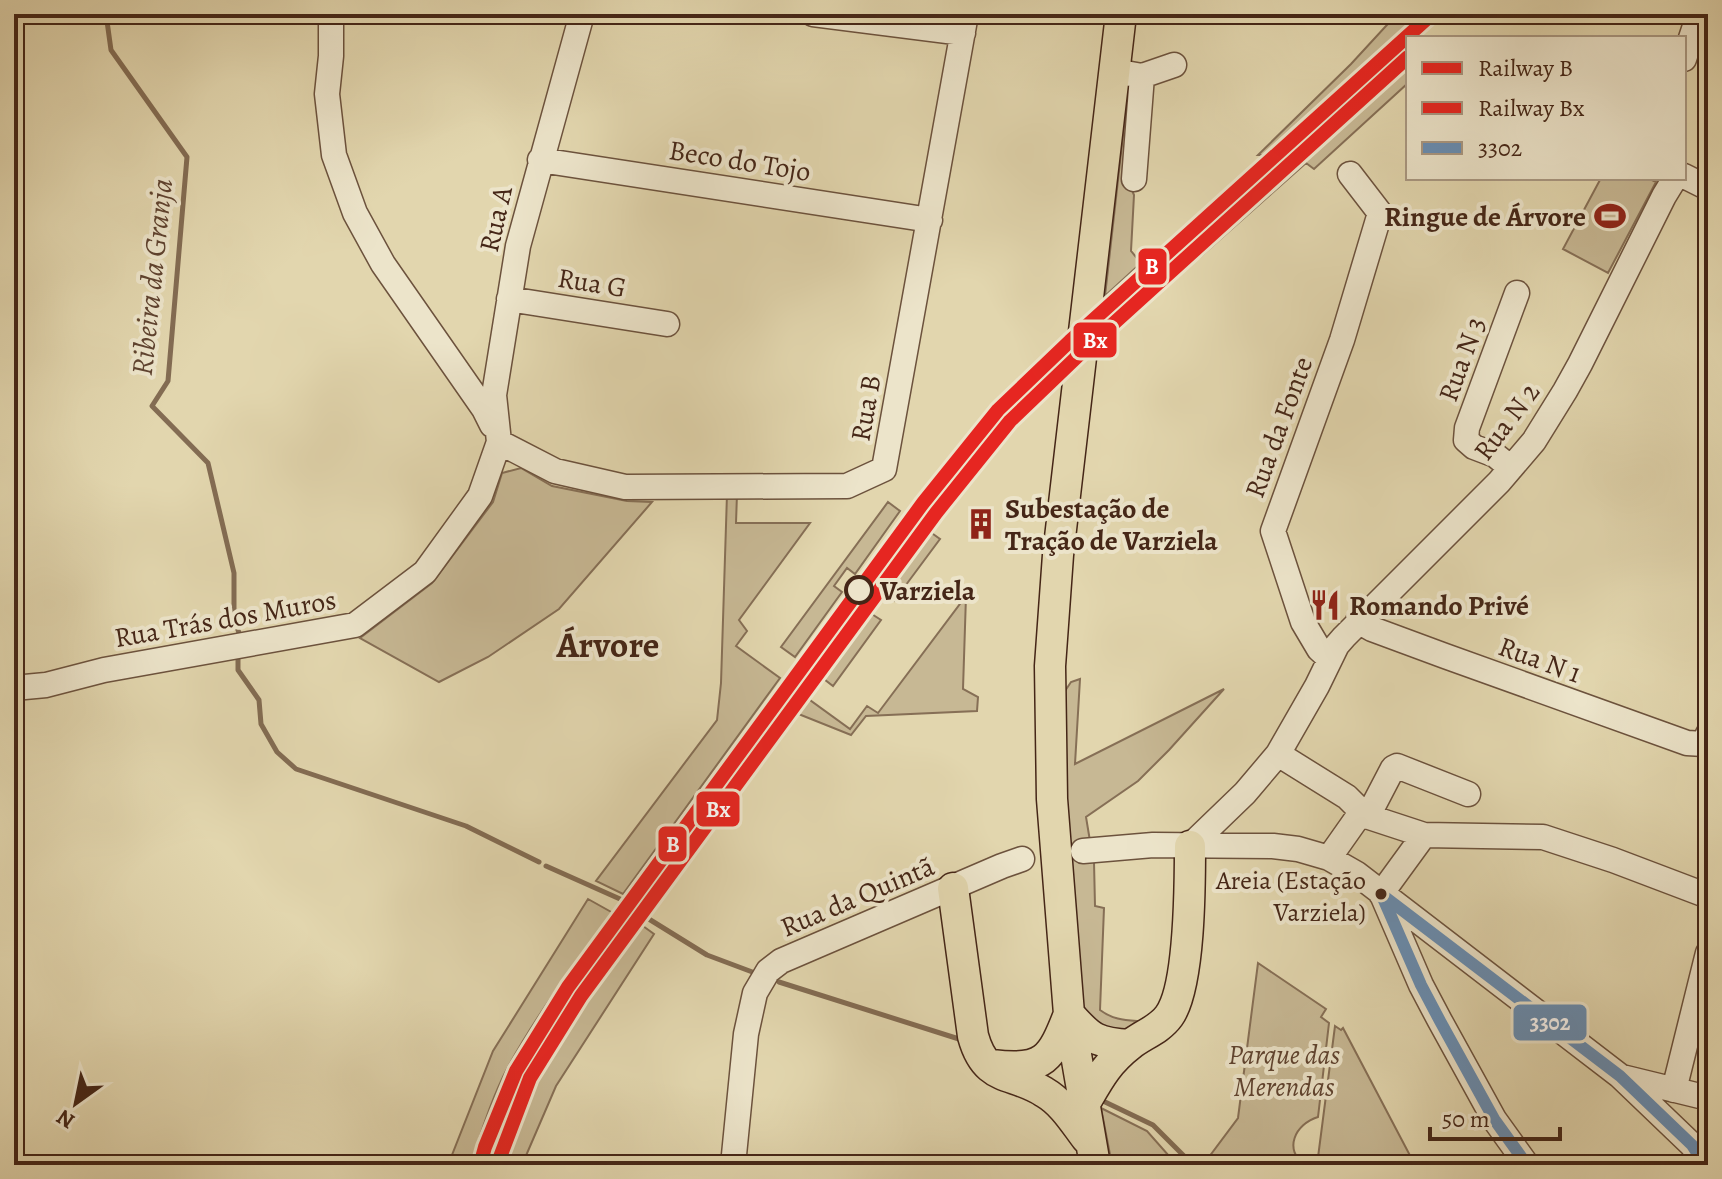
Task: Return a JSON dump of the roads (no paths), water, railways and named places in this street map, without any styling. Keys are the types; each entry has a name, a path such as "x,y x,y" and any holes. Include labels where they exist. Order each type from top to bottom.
{"main road":[{"path":"1093,1154 1069,1014 1052,799 1050,666 1058,555 1086,312 1128,74 1121,14"},
{"path":"1085,1103 1105,1068 1130,1045 1157,1028 1168,1018 1176,1004 1187,934 1190,846"},
{"path":"953,888 977,1050 987,1065 1005,1077 1043,1091 1063,1107 1093,1154"},
{"path":"1069,1014 1097,1040 1130,1045"},
{"path":"987,1065 1030,1067 1042,1061 1061,1035 1069,1014"}],"street":[{"path":"331,14 327,94 334,155 355,213 383,264 484,409 499,442"},
{"name":"Rua A","path":"499,442 494,395 518,246 582,14"},
{"path":"813,14 964,23"},
{"path":"1686,53 1699,14"},
{"name":"Rua B","path":"499,442 555,471 625,487 847,486 884,469 964,23"},
{"path":"1134,179 1128,74 1174,65"},
{"name":"Beco do Tojo","path":"540,160 930,220"},
{"name":"Rua da Fonte","path":"1330,659 1319,649 1303,622 1273,531 1342,340 1380,213 1350,174"},
{"path":"1686,177 1708,188"},
{"name":"Rua N 2","path":"1330,659 1337,645 1358,621 1511,468 1534,441 1565,391 1674,180"},
{"name":"Rua N 3","path":"1511,468 1495,455 1474,447 1466,440 1467,428 1517,293"},
{"name":"Rua G","path":"509,299 667,324"},
{"name":"Rua Trás dos Muros","path":"14,688 46,685 104,670 355,625 425,572 480,496 499,442"},
{"name":"Rua N 1","path":"1358,621 1401,640 1687,743 1706,739"},
{"path":"1190,846 1245,793 1278,754 1330,659"},
{"path":"1278,754 1347,797 1364,815 1424,835 1543,837 1708,896"},
{"path":"1329,858 1364,815 1397,766 1468,794"},
{"path":"1381,894 1424,835"},
{"path":"1083,851 1153,845 1273,846 1329,858 1357,874 1620,1076 1692,1145 1705,1165"},
{"name":"Rua da Quintã","path":"733,1165 746,1034 755,993 768,971 781,961 1022,859"},
{"path":"1381,894 1440,1021 1494,1119 1527,1165"},
{"path":"1674,1090 1708,953"},
{"path":"1620,1076 1708,1098"}],"waterway":[{"name":"Ribeira da Granja","path":"106,14 111,50 187,157 168,381 152,406 208,463 234,573 234,618 240,636"},
{"name":"Ribeira da Granja","path":"238,655 238,670 259,700 261,724 277,752 296,769 466,826 539,862"},
{"name":"Ribeira da Granja","path":"546,866 620,899"},
{"name":"Ribeira da Granja","path":"644,916 707,955 755,973"},
{"name":"Ribeira da Granja","path":"779,982 959,1039"},
{"name":"Ribeira da Granja","path":"1103,1101 1153,1125 1193,1165"}],"rail line":[{"name":"B","path":"1408,36 1432,14"},
{"name":"B","path":"480,1165 516,1071 568,987 923,503 998,410 1070,341 1406,37"},
{"name":"Bx","path":"497,1165 530,1078 581,996 936,513 1010,421 1406,59"}],"place":[{"name":"Ringue de Árvore","path":"1610,216"},
{"name":"Subestação de Tração de Varziela","path":"981,524"},
{"name":"Varziela","path":"859,590"},
{"name":"Romando Privé","path":"1325,605"},
{"name":"Areia (Estação Varziela)","path":"1381,894"}],"district":[{"name":"Árvore","path":"608,644"}],"park label":[{"name":"Parque das Merendas","path":"1284,1070"}]}
